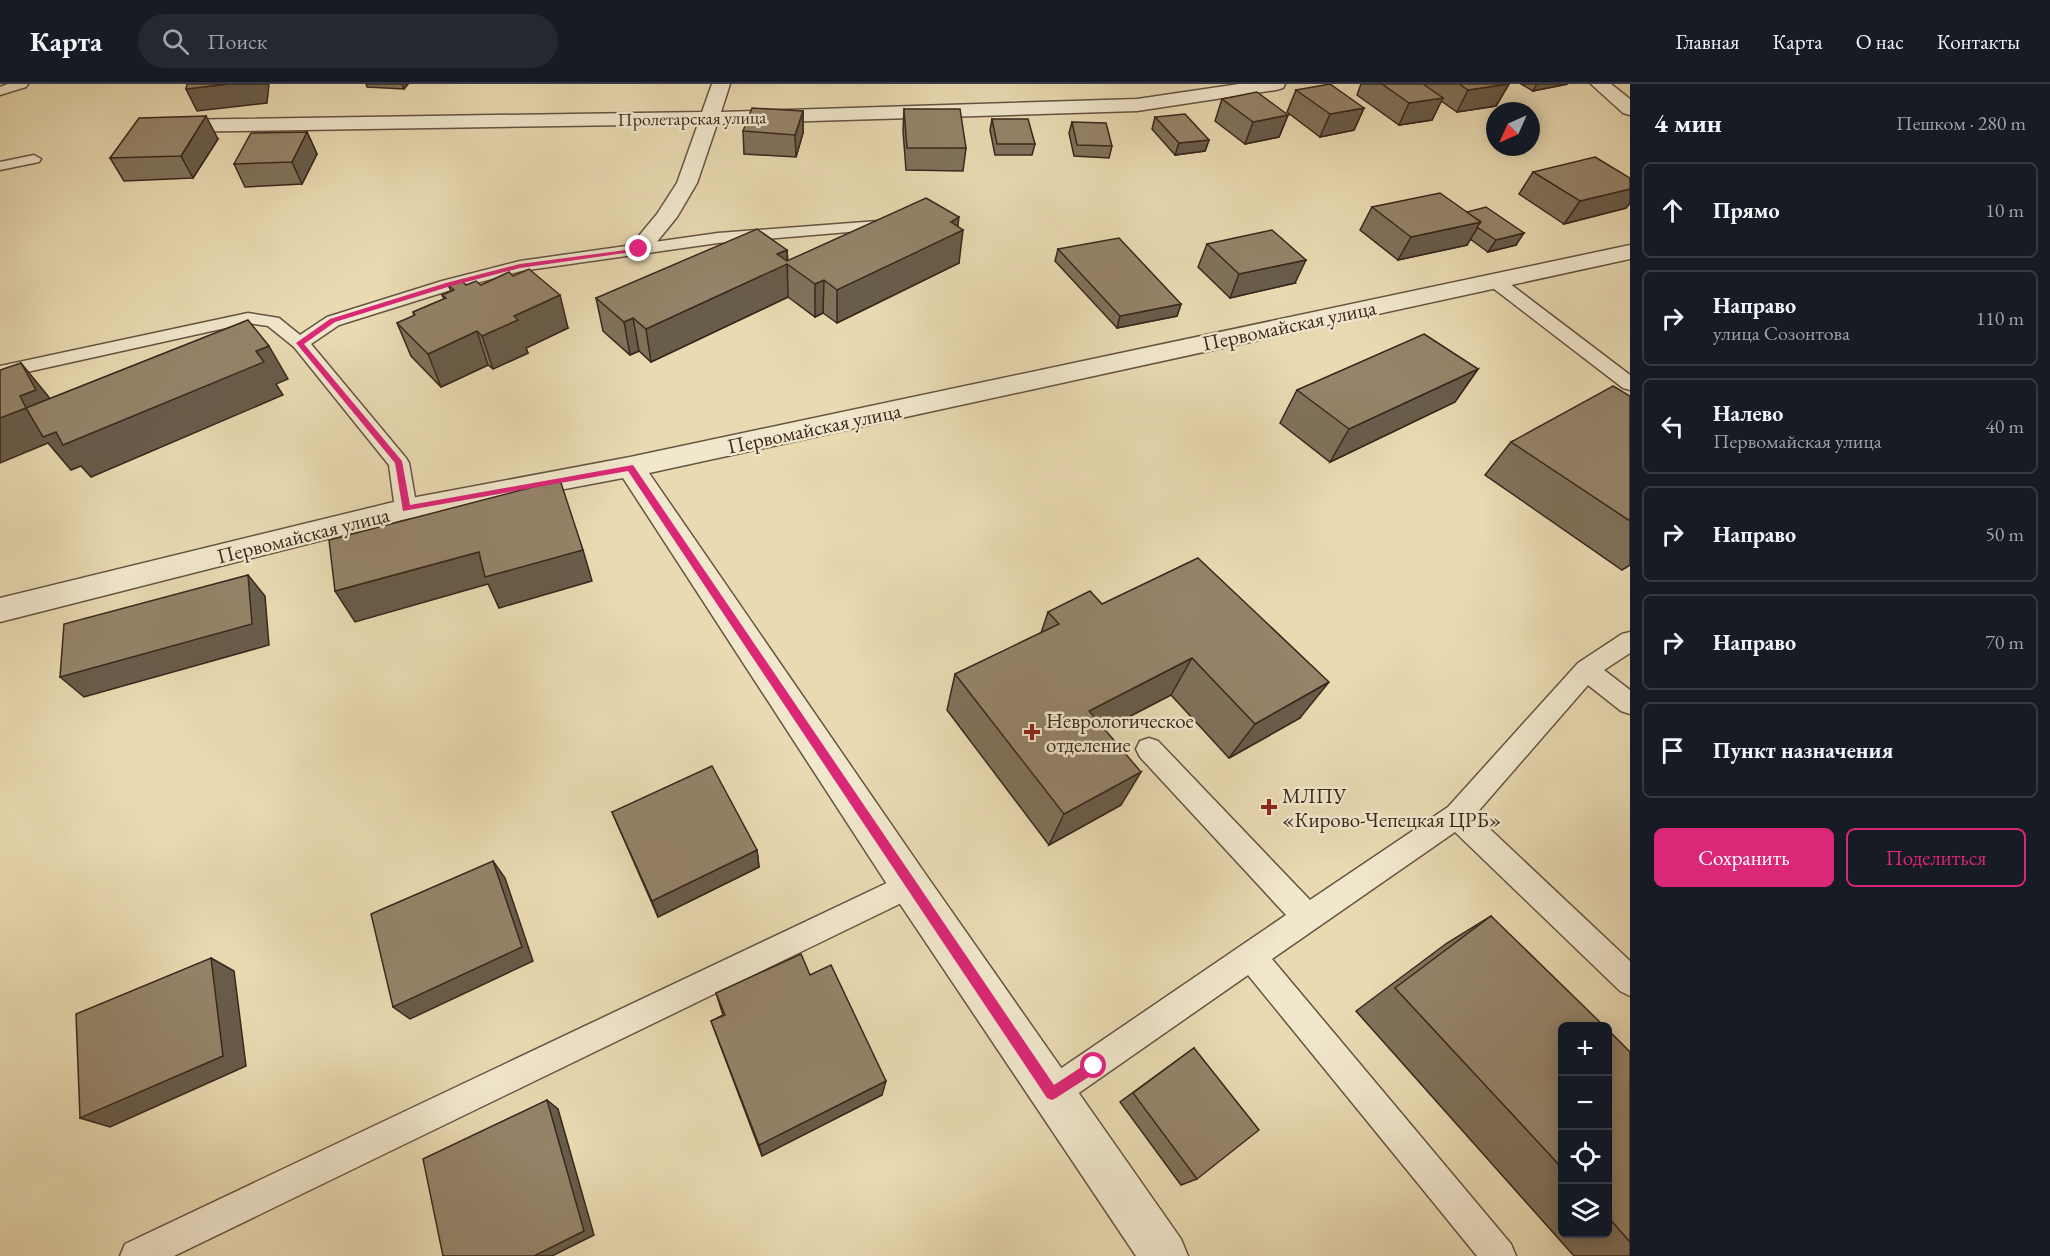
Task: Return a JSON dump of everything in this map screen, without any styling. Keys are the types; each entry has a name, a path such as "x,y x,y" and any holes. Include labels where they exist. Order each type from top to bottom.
{"street":[{"path":"639,249 666,217 687,183 721,84"},
{"path":"1096,84 1099,105"},
{"name":"Пролетарская улица","path":"142,126 708,118 1137,105 1276,84"},
{"path":"1600,84 1630,109"},
{"name":"Первомайская улица","path":"0,610 406,508 630,467 1630,252"},
{"path":"630,467 910,885 1164,1256"}],"lane":[{"path":"0,91 21,84"},
{"path":"0,166 34,159"},
{"path":"300,343 333,321 448,285 520,266 718,238 878,226"},
{"path":"1495,281 1630,384"},
{"path":"0,372 248,318 273,322 300,343 399,463 406,508"},
{"path":"1052,1094 1457,816 1586,670 1630,641"},
{"path":"1586,670 1630,704"},
{"path":"1149,749 1307,917"},
{"path":"1457,816 1630,981"},
{"path":"137,1256 910,885"},
{"path":"1251,956 1499,1256"}],"building":[{"path":"187,84 228,84 186,89"},
{"path":"1330,84 1364,108 1330,114 1296,90"},
{"path":"1382,84 1423,84 1443,98 1409,103"},
{"path":"1459,84 1508,84 1468,90"},
{"path":"1257,92 1288,115 1253,122 1222,99"},
{"path":"752,108 803,111 795,135 743,131"},
{"path":"904,109 960,109 966,148 907,148"},
{"path":"1185,114 1209,140 1179,143 1155,117"},
{"path":"206,116 181,156 110,158 139,118"},
{"path":"992,119 1028,119 1035,144 997,144"},
{"path":"1072,122 1106,123 1112,146 1077,145"},
{"path":"307,132 292,162 234,164 251,133"},
{"path":"1595,157 1630,178 1630,189 1580,201 1533,172"},
{"path":"1440,193 1481,222 1411,237 1372,207"},
{"path":"926,198 959,217 951,222 963,230 837,290 824,280 815,284 787,264 646,329 633,318 624,322 596,298 757,229 787,250 777,254 787,261"},
{"path":"1486,207 1524,233 1496,240 1477,227 1481,222 1467,212"},
{"path":"1272,230 1306,260 1239,274 1207,244"},
{"path":"1119,238 1181,304 1120,316 1058,249"},
{"path":"529,269 560,295 514,316 518,320 482,336 477,331 428,354 397,323 415,315 413,312 446,298 442,295 454,290 448,285 461,280 466,285 476,281 481,285 509,272 513,276"},
{"path":"248,320 269,346 256,351 264,362 63,445 56,432 43,437 26,408"},
{"path":"1424,334 1478,369 1349,429 1297,390"},
{"path":"21,363 36,390 20,396 26,408 0,418 0,370"},
{"path":"1613,386 1630,396 1630,521 1511,442"},
{"path":"560,480 583,550 485,577 479,552 335,591 329,540"},
{"path":"1198,558 1329,682 1255,724 1192,658 1089,711 1141,772 1064,814 955,674 1059,624 1048,612 1090,591 1102,604"},
{"path":"248,575 252,624 60,677 64,624"},
{"path":"712,766 757,850 652,901 612,812"},
{"path":"493,861 522,947 393,1007 371,914"},
{"path":"1491,916 1600,1022 1558,1022 1558,1164 1395,988"},
{"path":"801,954 810,975 831,965 886,1081 759,1145 711,1021 725,1015 716,993"},
{"path":"211,958 223,1056 80,1118 76,1014"},
{"path":"1612,1034 1630,1052 1630,1242 1612,1222"},
{"path":"1194,1048 1259,1130 1197,1179 1133,1093"},
{"path":"547,1100 584,1231 534,1256 443,1256 423,1159"}],"place":[{"name":"Неврологическое отделение","path":"1032,732"},
{"name":"МЛПУ «Кирово-Чепецкая ЦРБ»","path":"1269,807"}],"route":[{"path":"639,249 520,266 448,285 333,321 300,343 399,463 406,508 630,467 1052,1094 1094,1066"}]}
